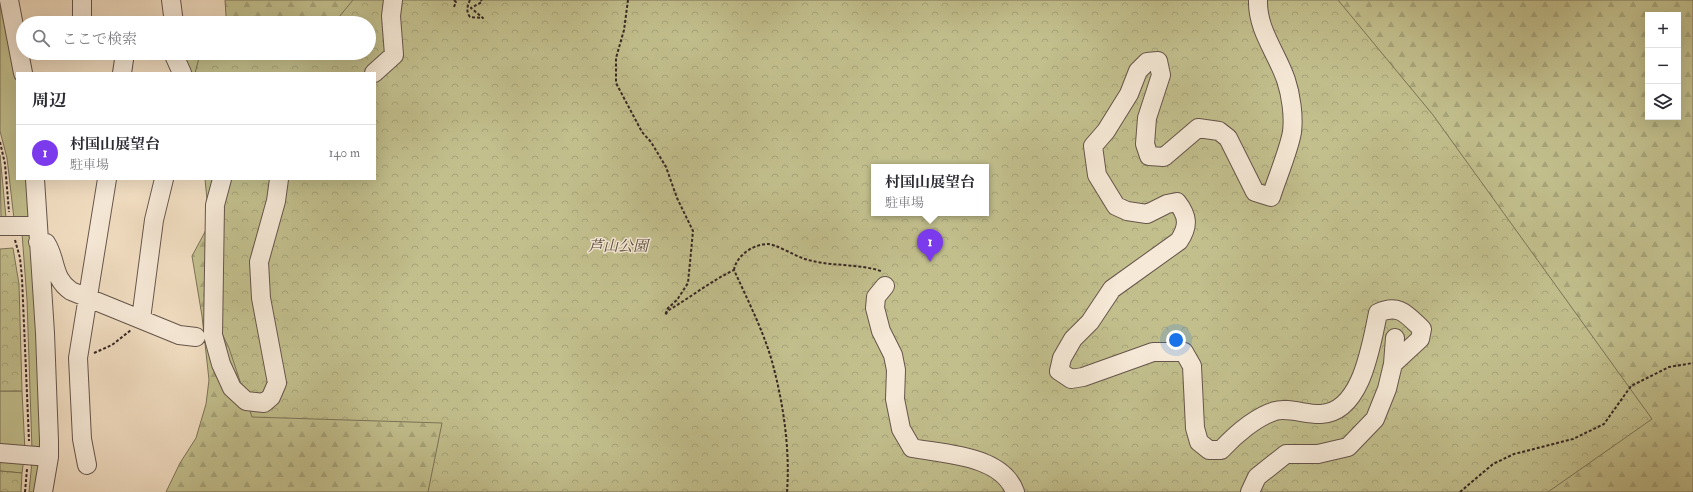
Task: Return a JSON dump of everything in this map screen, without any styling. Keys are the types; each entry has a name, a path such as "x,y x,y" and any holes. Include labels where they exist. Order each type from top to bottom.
{"street":[{"path":"8,0 16,39"},
{"path":"82,0 82,16"},
{"path":"171,0 173,16"},
{"path":"375,72 394,55 392,16 393,0"},
{"path":"1258,0 1258,13 1266,38 1286,80 1292,111 1292,132 1271,196 1255,192 1228,138 1219,131 1198,128 1164,157 1149,156 1145,144 1147,118 1162,75 1158,61 1148,62 1138,71 1129,94 1106,131 1093,146 1097,175 1116,206 1126,211 1147,214 1167,204 1177,202 1185,212 1186,230 1179,241 1112,289 1090,322 1073,339 1062,358 1059,371 1071,379 1083,377 1152,352 1184,352 1192,366 1195,428 1200,442 1209,450 1221,450 1239,431 1276,410 1321,414 1340,409 1354,393 1367,363 1378,313 1388,308 1402,311 1422,330 1420,339 1393,364"},
{"path":"20,60 23,72"},
{"path":"122,72 124,60"},
{"path":"165,60 168,72"},
{"path":"176,60 182,72"},
{"path":"34,180 45,333 49,457 43,492"},
{"path":"87,465 82,439 78,358 86,298 107,180"},
{"path":"141,320 154,220 164,180"},
{"path":"222,180 215,205 213,335 221,364 232,388 246,401 264,403 272,396 277,383 261,298 259,262 276,201 279,180"},
{"path":"6,226 38,234 50,250 62,284 86,298 141,320 179,335 196,337"},
{"path":"885,286 876,297 875,308 881,332 894,355 896,370 895,398 901,429 912,448 952,454 983,463 999,471 1015,492"},
{"path":"1250,492 1257,477 1286,454 1318,454 1348,447 1375,419 1387,389 1393,364 1396,338"},
{"path":"0,452 49,457"}],"path":[{"path":"470,0 467,6 470,17 483,18 471,8 482,2 481,0"},
{"path":"454,7 455,1"},
{"path":"627,1 624,30 616,58 616,83 642,132 651,142 666,167 677,198 693,231 688,283 677,300 668,308 665,315 669,310 706,288 717,278 734,270"},
{"path":"0,142 5,164 9,212 6,226 20,258 22,278 29,455 25,492"},
{"path":"787,492 788,476 784,414 774,367 734,270 735,263 743,254 752,248 768,244 802,258 885,272 888,277 885,286"},
{"path":"78,358 112,345 124,337 141,320"},
{"path":"1460,492 1493,464 1507,457 1573,439 1604,424 1631,386 1669,367 1693,364"}],"green space":[{"name":"芦山公園","path":"225,0 1693,0 1693,492 166,492 180,463 196,438 206,404 209,380 202,316 192,256 206,230 208,210 205,180 376,180 376,72 181,72 186,60 376,60 376,16 226,16"},
{"name":"芦山公園","path":"353,0 1338,0 1433,115 1652,419 1548,492 428,492 442,423 252,417 229,348 204,296 215,180 376,180 376,72 195,72 198,60 376,60 376,16 340,16"},
{"path":"0,8 4,8 17,72 16,180 29,180 31,219 14,219 7,158 0,131"},
{"path":"0,155 6,218 1,218"},
{"path":"31,232 44,447 32,450 27,300 22,233"},
{"path":"13,248 19,284 22,391 0,391 0,249"},
{"path":"0,391 22,391 25,451 0,445"},
{"path":"24,458 22,473 0,471 0,461"},
{"path":"32,461 41,461 37,492 29,492"},
{"path":"0,471 22,473 21,492 0,492"}],"place":[{"name":"村国山展望台","path":"930,262"}]}
